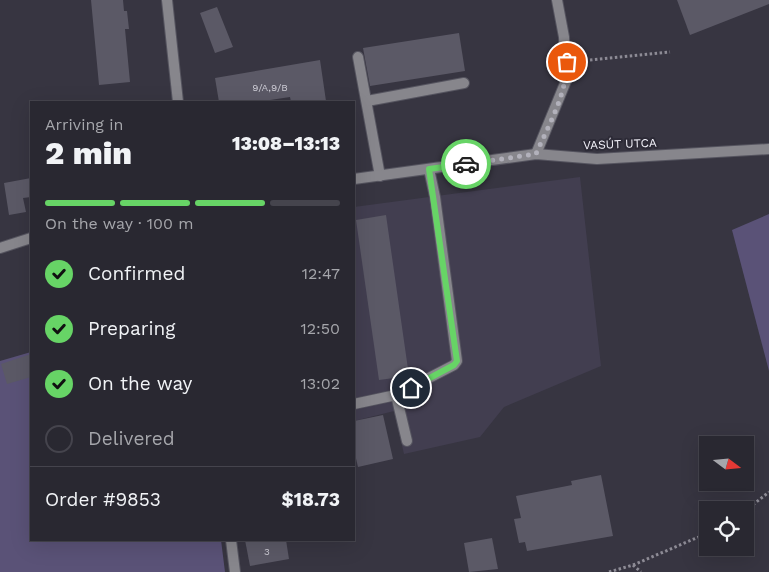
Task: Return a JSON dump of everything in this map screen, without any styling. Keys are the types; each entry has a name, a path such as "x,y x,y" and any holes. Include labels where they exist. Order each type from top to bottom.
{"street":[{"path":"167,0 178,101"},
{"path":"536,154 566,81 564,37 557,0"},
{"path":"358,57 380,176"},
{"path":"367,101 464,83"},
{"name":"VASÚT UTCA","path":"355,179 536,154 597,159 769,150"},
{"path":"355,404 396,395 454,365 457,361 429,169"},
{"path":"0,248 30,238"},
{"path":"396,395 407,441"},
{"path":"231,541 235,572"}],"path":[{"path":"588,61 670,52"},
{"path":"754,506 769,492"},
{"path":"609,572 633,565 699,536"},
{"path":"633,565 641,572"}],"shaded area":[{"path":"580,177 601,366 504,407 480,437 404,454 394,411 355,421 355,207"},
{"path":"769,214 769,371 732,230"},
{"path":"30,352 30,541 221,541 225,572 0,572 0,361"}],"building":[{"path":"91,0 123,0 124,11 127,11 129,29 125,29 130,82 99,85"},
{"path":"677,0 769,0 769,4 690,35"},
{"path":"217,7 233,47 215,53 200,13"},
{"path":"459,33 465,71 370,86 363,48"},
{"path":"320,60 326,101 291,101 290,97 264,101 219,101 215,78"},
{"path":"30,178 30,197 23,198 26,212 9,215 4,183"},
{"path":"386,215 409,376 379,380 356,220"},
{"path":"30,354 30,377 7,384 1,364"},
{"path":"383,415 393,459 358,467 355,454 355,421"},
{"path":"601,475 613,536 527,551 525,542 519,543 514,519 521,518 516,496 572,485 571,481"},
{"path":"492,538 498,569 469,572 464,543"},
{"path":"245,541 286,541 289,559 250,566"}],"way so far":[{"path":"466,164 536,154 562,96 566,81 567,62"}],"route":[{"path":"411,388 454,365 457,361 435,197 429,169 466,164"}]}
